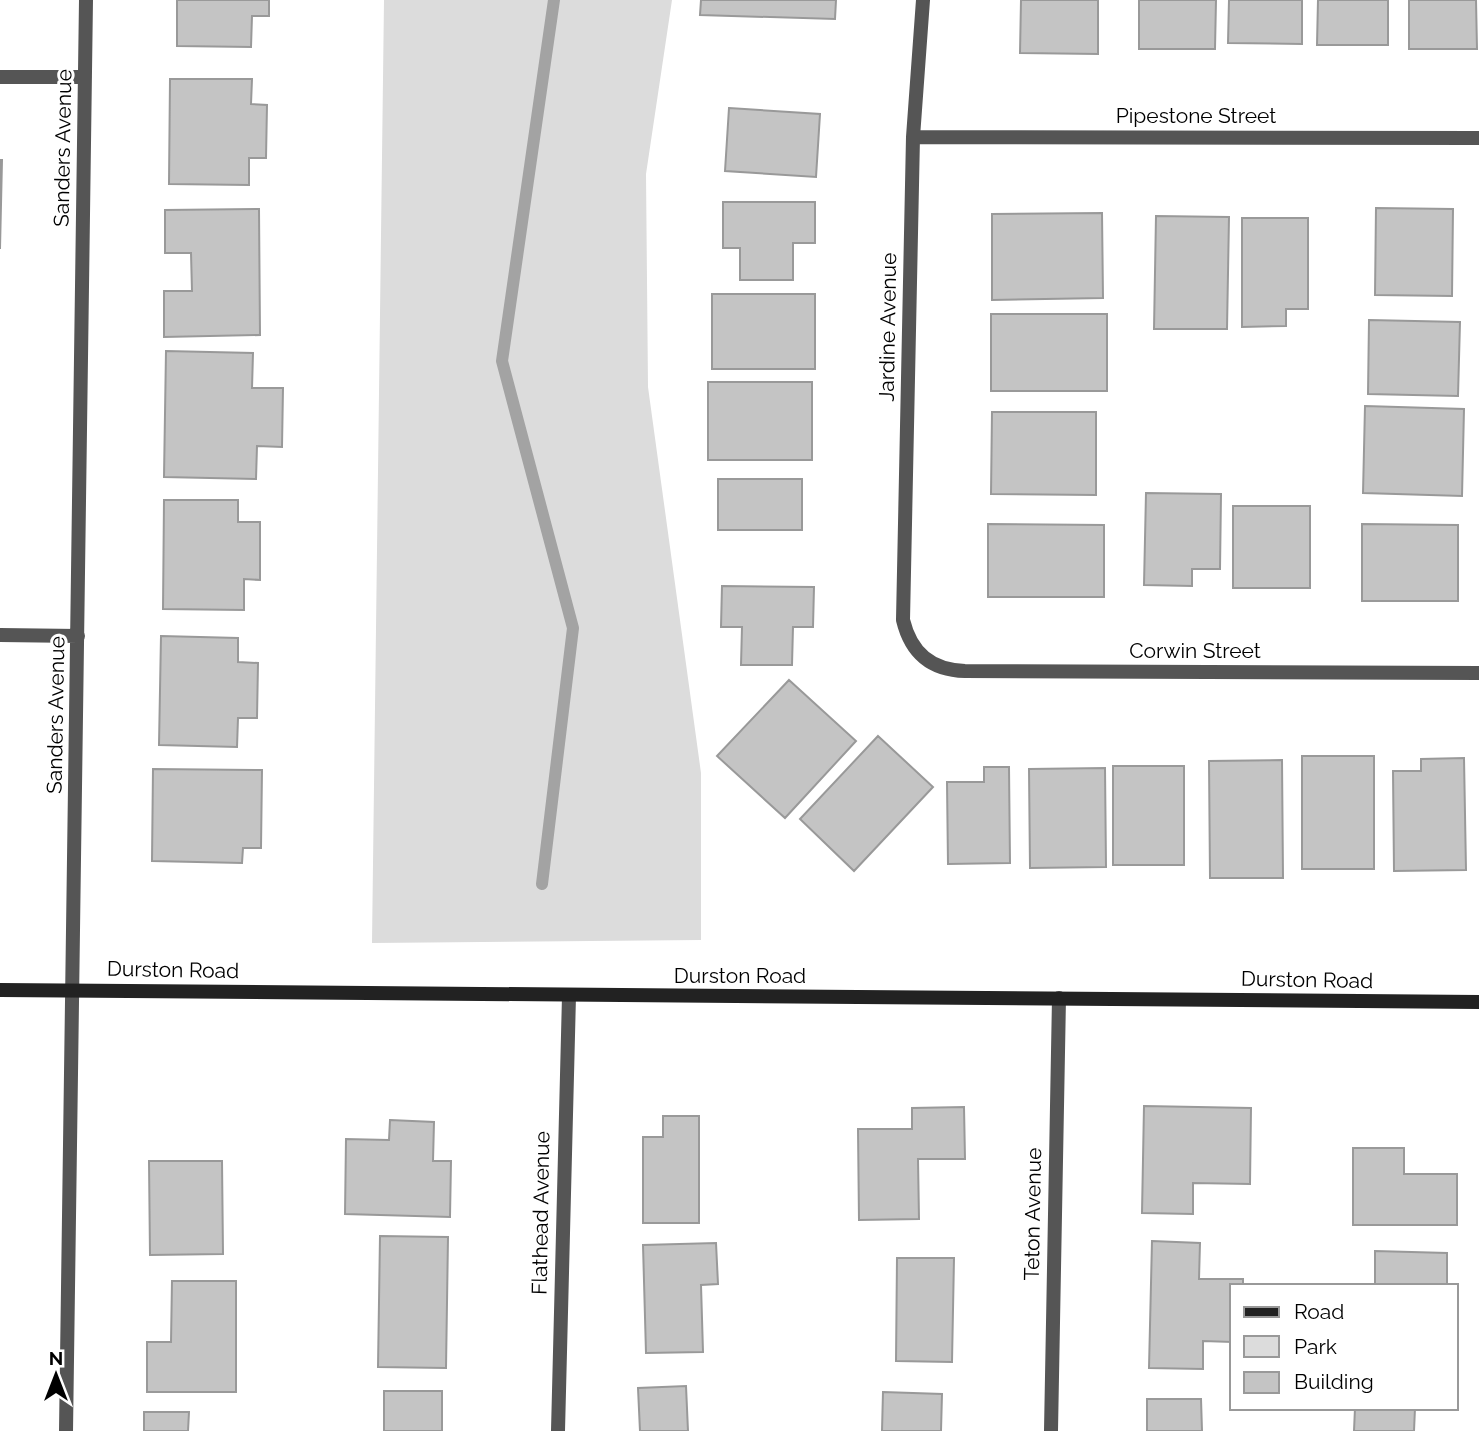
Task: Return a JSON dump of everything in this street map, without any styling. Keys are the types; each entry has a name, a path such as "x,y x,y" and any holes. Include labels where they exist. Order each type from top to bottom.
{"main road":[{"name":"Durston Road","path":"0,990 1479,1002"}],"street":[{"name":"Sanders Avenue","path":"66,1431 86,0"},
{"name":"Jardine Avenue","path":"918,652 908,640 903,620 913,137 923,0"},
{"path":"0,77 85,77"},
{"name":"Pipestone Street","path":"913,137 1479,138"},
{"path":"0,635 78,636"},
{"name":"Corwin Street","path":"918,652 933,667 965,671 1479,673"},
{"name":"Flathead Avenue","path":"558,1431 569,996"},
{"name":"Teton Avenue","path":"1051,1431 1059,998"}],"green space":[{"path":"384,0 672,0 646,174 648,387 701,773 701,940 372,943"}],"building":[{"path":"177,0 269,0 269,16 252,16 251,47 177,46"},
{"path":"701,0 836,0 835,19 700,15"},
{"path":"1021,0 1098,0 1098,54 1020,53"},
{"path":"1139,0 1216,0 1215,49 1139,49"},
{"path":"1229,0 1302,0 1302,44 1228,43"},
{"path":"1318,0 1388,0 1388,45 1317,45"},
{"path":"1409,0 1476,0 1477,49 1409,49"},
{"path":"170,79 252,79 251,104 267,105 266,158 249,158 249,185 169,184"},
{"path":"729,108 820,114 816,177 725,171"},
{"path":"0,160 2,160 0,249"},
{"path":"723,202 815,202 815,243 793,243 793,280 740,280 740,248 723,248"},
{"path":"1376,208 1453,209 1452,296 1375,295"},
{"path":"259,209 260,335 164,337 164,291 192,291 191,253 165,253 165,210"},
{"path":"1102,213 1103,298 992,300 992,214"},
{"path":"1156,216 1229,217 1227,329 1154,329"},
{"path":"1242,218 1308,218 1308,309 1286,309 1286,326 1242,327"},
{"path":"712,294 815,294 815,369 712,369"},
{"path":"991,314 1107,314 1107,391 991,391"},
{"path":"1369,320 1460,322 1458,396 1368,394"},
{"path":"166,351 253,353 252,388 283,388 282,447 257,446 256,479 164,477"},
{"path":"708,382 812,382 812,460 708,460"},
{"path":"1365,406 1464,409 1462,496 1363,493"},
{"path":"992,412 1096,412 1096,495 991,494"},
{"path":"718,479 802,479 802,530 718,530"},
{"path":"1146,493 1221,494 1220,569 1192,569 1192,586 1144,585"},
{"path":"164,500 238,500 238,522 260,522 260,580 244,579 244,610 163,609"},
{"path":"1233,506 1310,506 1310,588 1233,588"},
{"path":"988,524 1104,525 1104,597 988,597"},
{"path":"1362,524 1458,525 1458,601 1362,601"},
{"path":"722,586 814,587 813,627 793,627 792,665 741,665 742,627 721,627"},
{"path":"161,636 238,638 238,662 258,663 257,718 238,718 237,747 159,745"},
{"path":"789,680 856,741 785,818 717,756"},
{"path":"878,736 933,787 854,871 800,819"},
{"path":"1302,756 1374,756 1374,869 1302,869"},
{"path":"1464,758 1466,870 1394,871 1393,771 1421,771 1421,759"},
{"path":"1282,760 1283,878 1210,878 1209,761"},
{"path":"1113,766 1184,766 1184,865 1113,865"},
{"path":"984,767 1009,767 1010,863 948,864 947,782 984,782"},
{"path":"1105,768 1106,867 1030,868 1029,769"},
{"path":"153,769 262,770 261,848 243,848 242,863 152,861"},
{"path":"1144,1106 1251,1108 1250,1184 1193,1183 1193,1214 1142,1213"},
{"path":"964,1107 965,1159 918,1159 919,1219 859,1220 858,1129 912,1129 912,1108"},
{"path":"663,1116 699,1116 699,1223 643,1223 643,1137 663,1137"},
{"path":"390,1120 434,1122 433,1161 451,1161 450,1217 345,1214 346,1139 389,1140"},
{"path":"1353,1148 1404,1148 1404,1174 1457,1174 1457,1225 1353,1225"},
{"path":"149,1161 222,1161 223,1254 150,1255"},
{"path":"380,1236 448,1237 446,1368 378,1367"},
{"path":"1152,1241 1200,1243 1199,1279 1243,1279 1243,1284 1230,1284 1230,1342 1203,1341 1203,1369 1149,1368"},
{"path":"716,1243 718,1284 701,1285 703,1352 646,1353 643,1245"},
{"path":"1375,1251 1447,1253 1447,1284 1375,1284"},
{"path":"897,1258 954,1258 952,1362 896,1361"},
{"path":"172,1281 236,1281 236,1392 147,1392 147,1342 171,1342"},
{"path":"686,1386 688,1431 640,1431 638,1388"},
{"path":"384,1391 442,1391 442,1431 384,1431"},
{"path":"883,1392 942,1394 941,1431 882,1431"},
{"path":"1147,1399 1201,1399 1202,1431 1147,1431"},
{"path":"1355,1410 1415,1410 1414,1431 1354,1431"},
{"path":"144,1412 189,1412 188,1431 144,1431"}],"waterway":[{"path":"542,884 573,628 502,361 554,0"}]}
